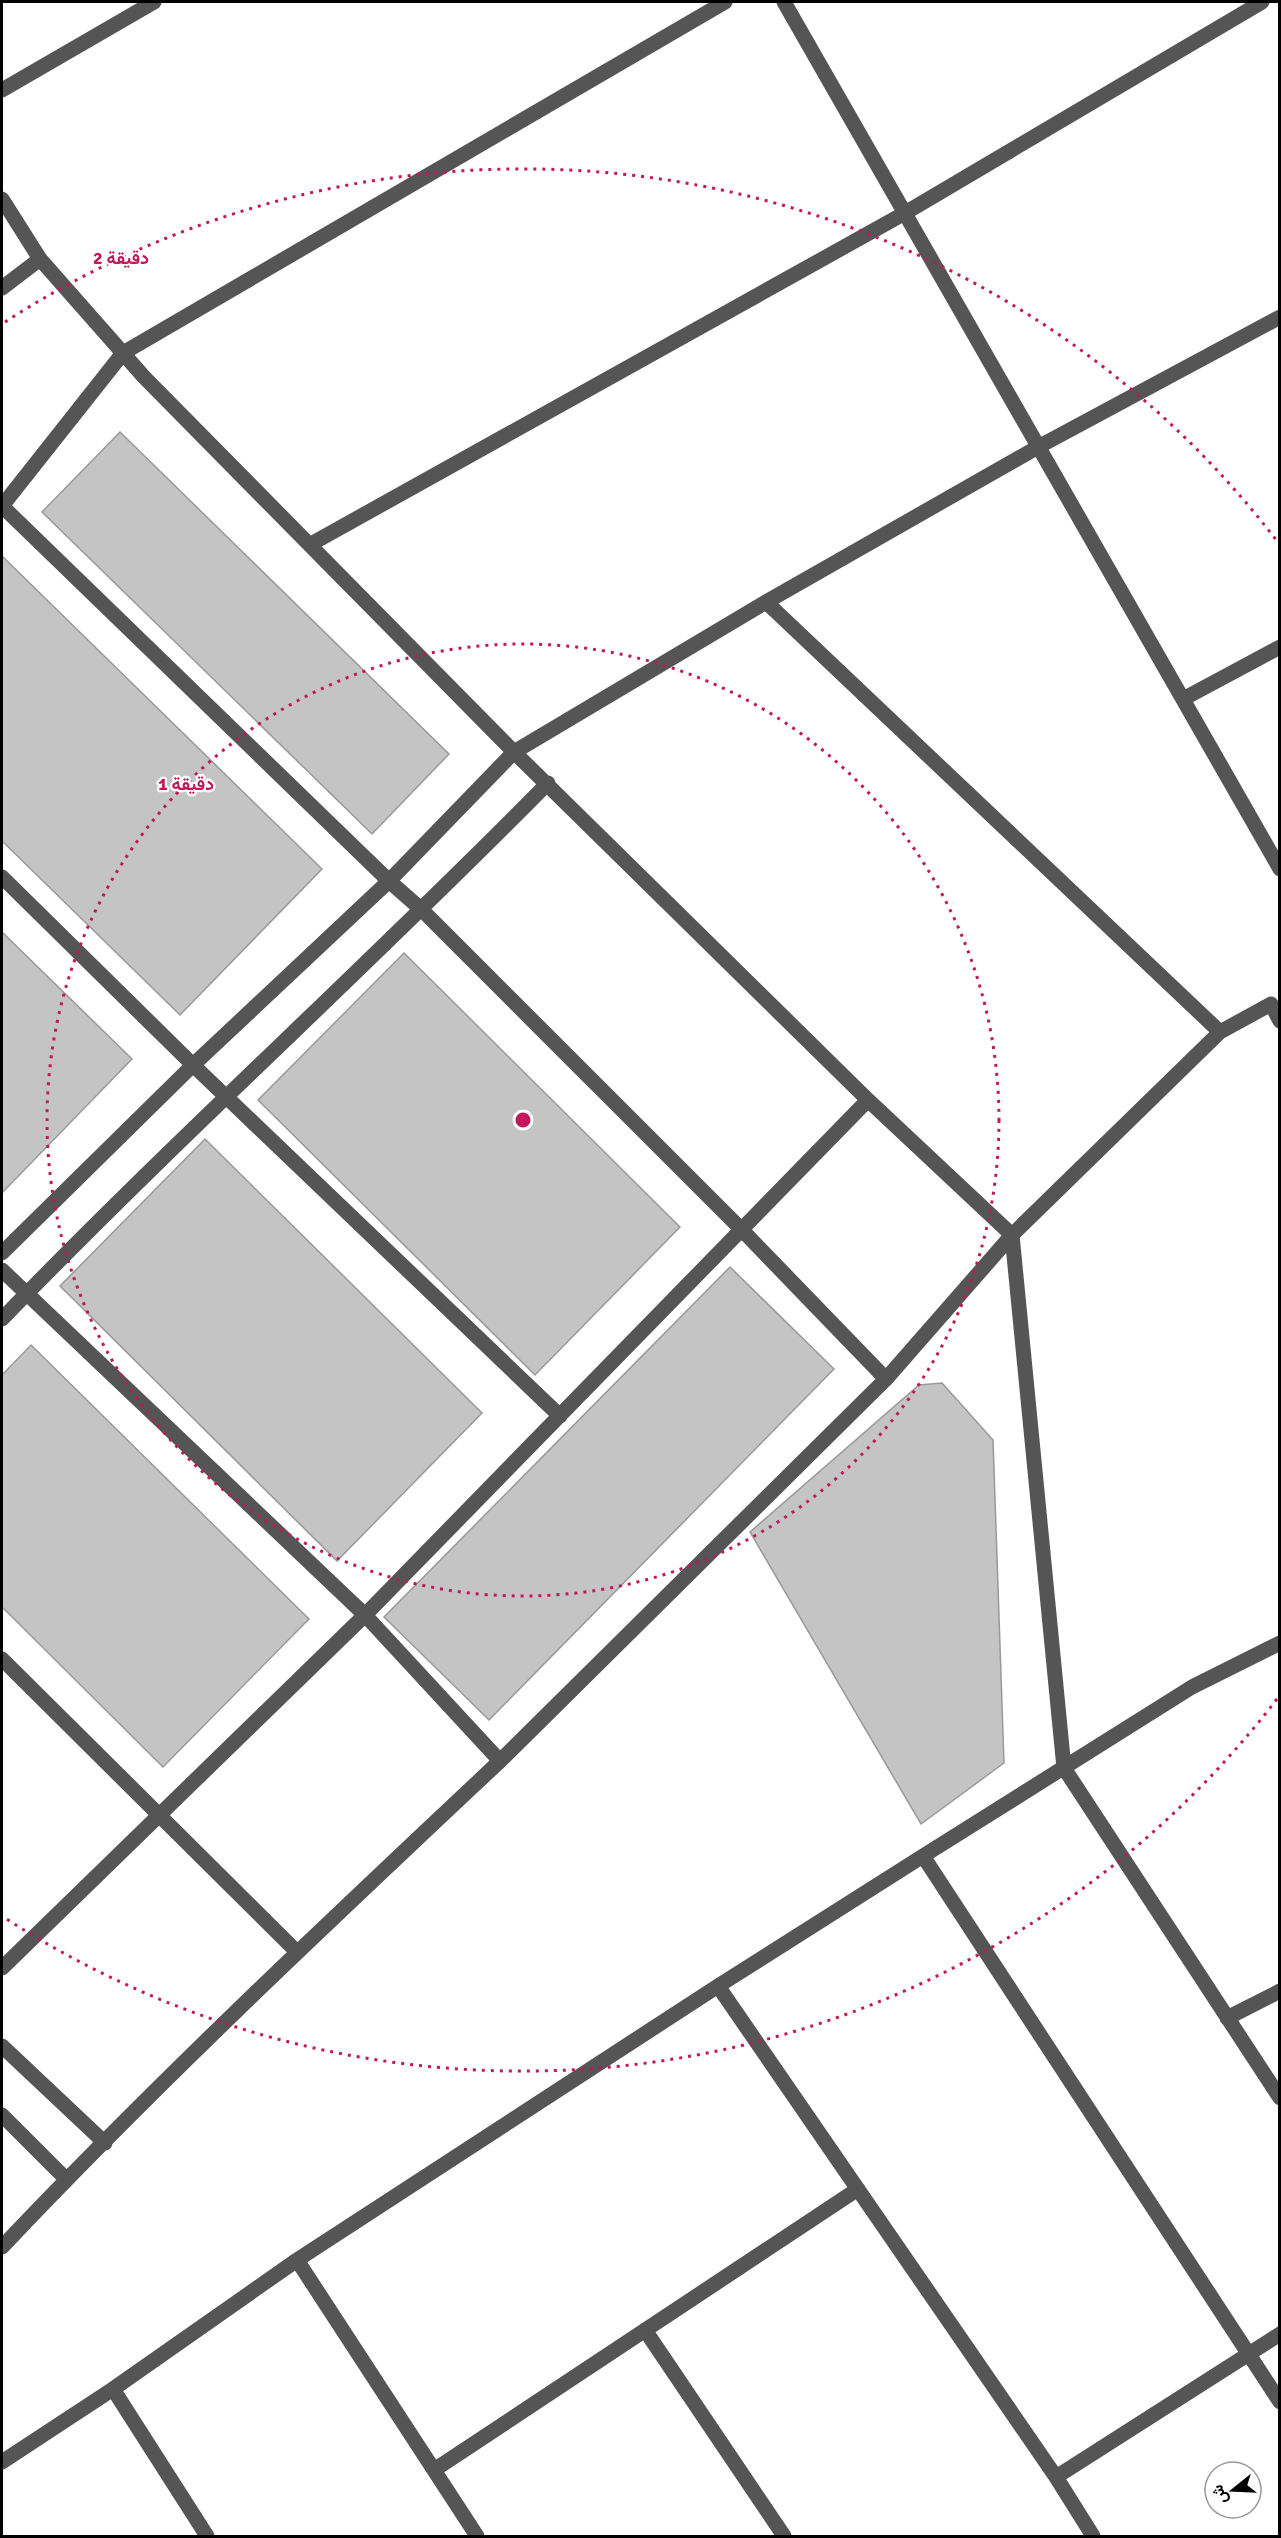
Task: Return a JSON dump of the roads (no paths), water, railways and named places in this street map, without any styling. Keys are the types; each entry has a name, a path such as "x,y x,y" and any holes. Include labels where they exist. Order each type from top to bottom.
{"street":[{"path":"2,90 154,2"},
{"path":"725,2 123,353 2,506 389,881 422,910 741,1229 886,1379"},
{"path":"784,2 1280,869"},
{"path":"311,544 905,213 1262,2"},
{"path":"2,199 40,260 123,353 514,752 868,1100 1012,1235 1064,1768 1280,2098"},
{"path":"2,288 40,260"},
{"path":"2,1253 193,1065 389,881 514,752 766,602 1038,447 1280,317"},
{"path":"766,602 1220,1032"},
{"path":"1183,699 1280,647"},
{"path":"2,1319 226,1097 422,910 548,783"},
{"path":"2,877 226,1097 560,1416"},
{"path":"2,2247 66,2179 297,1952 500,1761 886,1379 1012,1235 1220,1032 1275,1001 1280,1021"},
{"path":"2,1968 366,1615 868,1100"},
{"path":"2,1270 366,1615 500,1761"},
{"path":"2,2462 113,2389 297,2260 718,1986 1192,1687 1280,1643"},
{"path":"2,1659 297,1952"},
{"path":"923,1856 1280,2402"},
{"path":"718,1986 1056,2477 1093,2536"},
{"path":"1227,2018 1280,1990"},
{"path":"2,2046 105,2143"},
{"path":"2,2115 66,2179"},
{"path":"434,2470 858,2189"},
{"path":"297,2260 477,2536"},
{"path":"645,2330 784,2536"},
{"path":"1056,2477 1280,2334"},
{"path":"113,2389 207,2536"}]}
